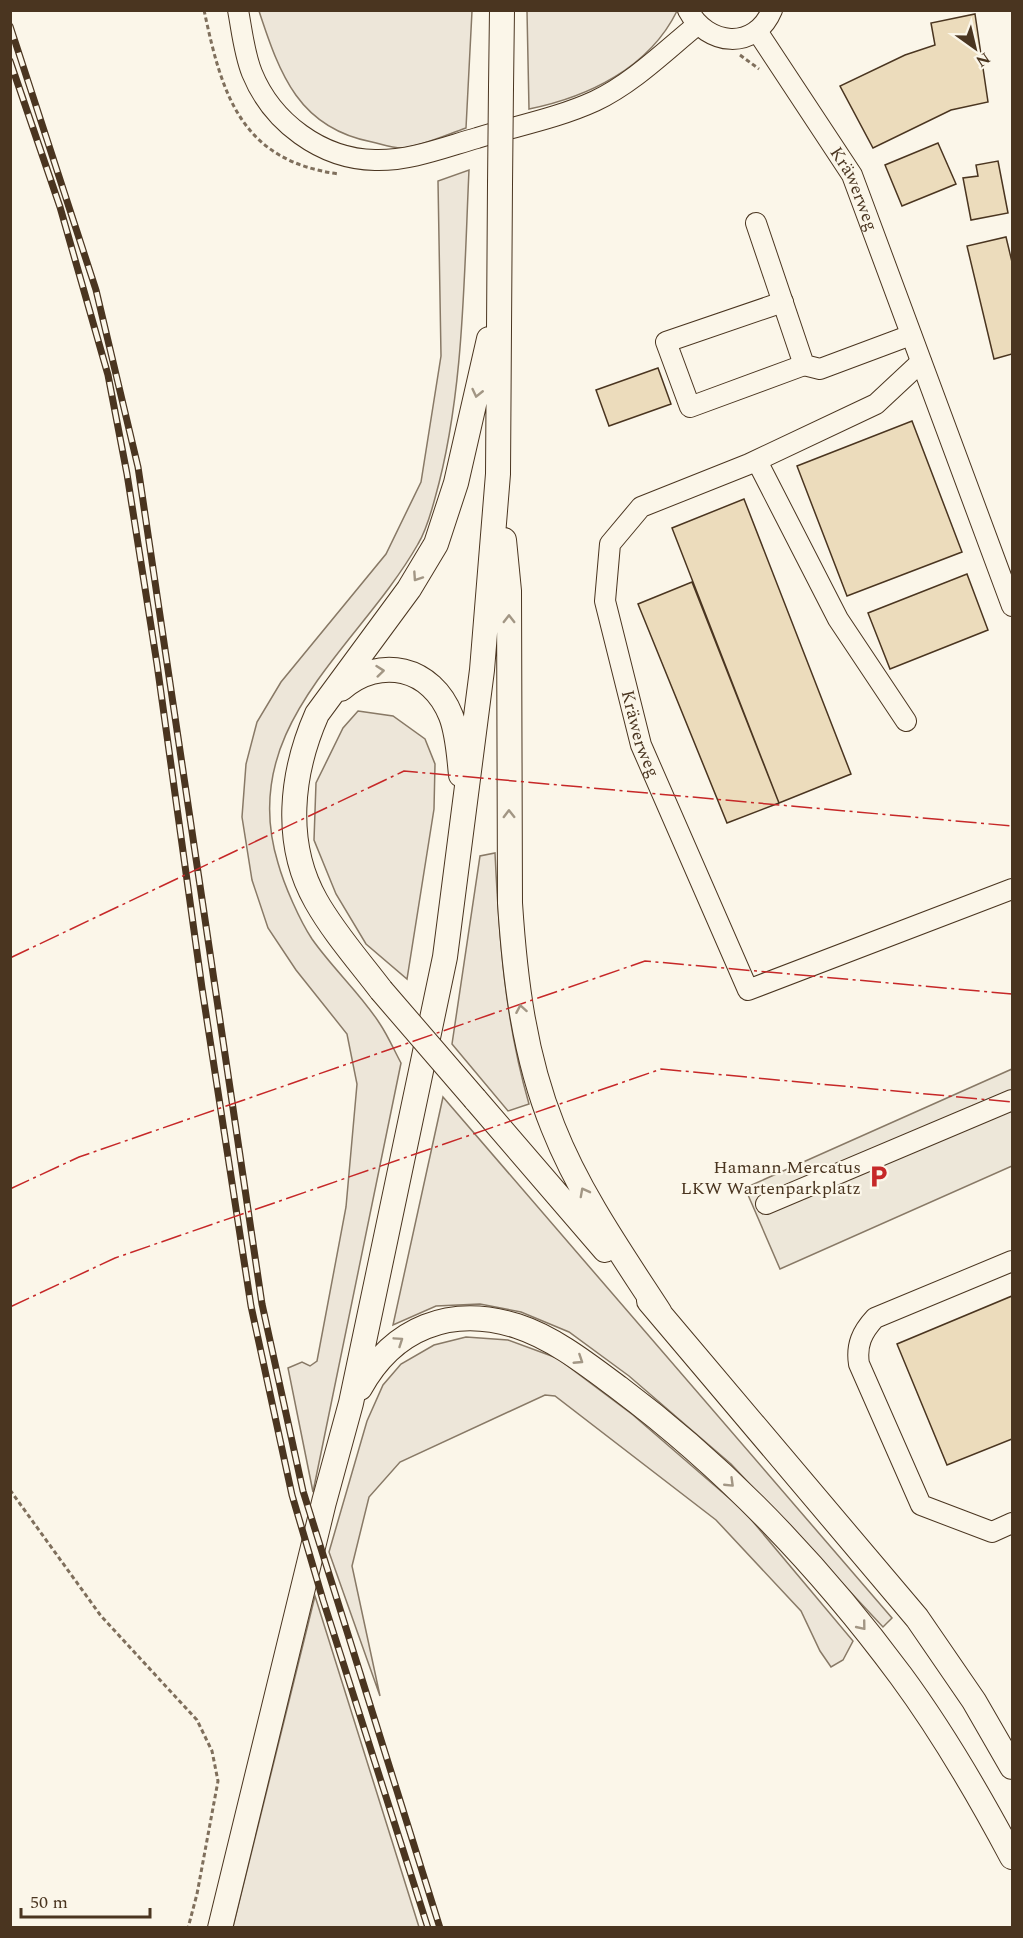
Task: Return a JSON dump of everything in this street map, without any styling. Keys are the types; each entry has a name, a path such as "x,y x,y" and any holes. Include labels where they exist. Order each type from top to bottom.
{"main road":[{"path":"220,1928 324,1502 351,1403 445,957 482,670 498,474 502,10"},
{"path":"499,295 456,483 436,544 409,589 317,714 307,737 294,795 299,859 315,899 327,919 381,990 660,1313 917,1618 974,1701 1012,1767"},
{"path":"498,474 509,591 510,903 513,951 528,1046 553,1127 572,1168 592,1207 660,1313"},
{"path":"317,714 351,681 366,673 380,669 395,670 424,680 443,701 452,719 466,807"},
{"path":"351,1403 372,1366 386,1350 421,1328 461,1319 499,1321 526,1330 558,1346 597,1372 642,1405 713,1466 795,1547 830,1586 868,1633 926,1713 971,1784 1012,1857"}],"street":[{"path":"238,10 252,72 261,91 278,115 299,134 318,145 356,158 376,160 431,151 594,101 631,78 693,18 721,39 740,39 757,31 772,10"},
{"name":"Kräwerweg","path":"757,31 852,175 1012,606"},
{"path":"756,223 804,365"},
{"path":"783,302 666,342 690,407 804,365 820,369 911,334"},
{"name":"Kräwerweg","path":"921,362 876,404 757,461 641,507 610,544 605,601 641,745 748,990 1012,889"},
{"path":"757,461 838,619 906,721"},
{"path":"766,1204 1012,1100"},
{"path":"1012,1261 875,1318 867,1327 857,1351 859,1364 921,1505 992,1532 1012,1523"}],"path":[{"path":"204,10 217,71 231,106 254,133 273,152 292,163 315,171 345,175"},
{"path":"736,52 765,74"},
{"path":"10,1490 101,1616 197,1720 212,1751 218,1781 197,1894 188,1928"}],"shaded area":[{"path":"527,10 677,11 665,31 650,49 615,77 573,97 529,109"},
{"path":"259,11 472,11 466,128 419,145 400,148 347,135 326,125 296,95 285,77"},
{"path":"469,170 464,293 457,377 445,459 430,516 421,539 393,582 310,691 288,729 274,770 270,814 278,863 293,903 312,939 372,1013 386,1033 401,1063 313,1492 288,1368 302,1362 310,1366 317,1361 346,1207 357,1084 347,1034 296,970 268,928 252,880 242,817 246,764 257,722 281,682 386,554 421,482 441,356 438,181"},
{"path":"358,711 393,716 425,739 435,764 434,809 407,979 366,944 336,894 314,840 316,783 343,728"},
{"path":"495,853 504,979 514,1042 529,1104 508,1111 452,1044 480,856"},
{"name":"Hamann Mercatus LKW Wartenparkplatz","path":"1012,1069 1012,1166 780,1269 745,1188"},
{"path":"443,1097 892,1618 883,1627 731,1464 629,1376 569,1332 521,1312 480,1304 436,1306 393,1325"},
{"path":"466,1337 508,1340 557,1358 633,1415 744,1511 853,1641 843,1660 831,1667 820,1651 801,1611 716,1520 555,1396 545,1395 400,1462 369,1497 352,1566 380,1696 329,1552 367,1421 383,1385 401,1364 434,1345"},
{"path":"315,1596 419,1927 233,1927"}],"building":[{"path":"975,14 988,102 951,110 873,148 840,86 905,55 935,45 931,23"},
{"path":"938,143 956,184 902,206 885,165"},
{"path":"998,161 1008,213 971,220 963,178 978,176 976,165"},
{"path":"1006,237 1012,262 1012,354 994,359 967,246"},
{"path":"658,368 671,404 609,426 596,390"},
{"path":"912,421 962,552 847,596 797,466"},
{"path":"744,499 851,774 779,803 672,528"},
{"path":"967,574 988,630 890,669 868,613"},
{"path":"692,582 779,803 727,823 638,604"},
{"path":"1012,1296 1012,1439 947,1465 897,1344"}],"railway":[{"path":"10,26 96,290 138,467 262,1304 303,1491 440,1928"},
{"path":"10,61 60,207 108,375 127,474 157,664 202,988 251,1306 292,1495 323,1600 428,1928"}],"power":[{"path":"10,958 404,771 1012,826"},
{"path":"10,1189 79,1157 645,961 1012,994"},
{"path":"10,1307 115,1258 661,1069 1012,1102"}],"place":[{"name":"Hamann Mercatus LKW Wartenparkplatz","path":"879,1177"}]}
